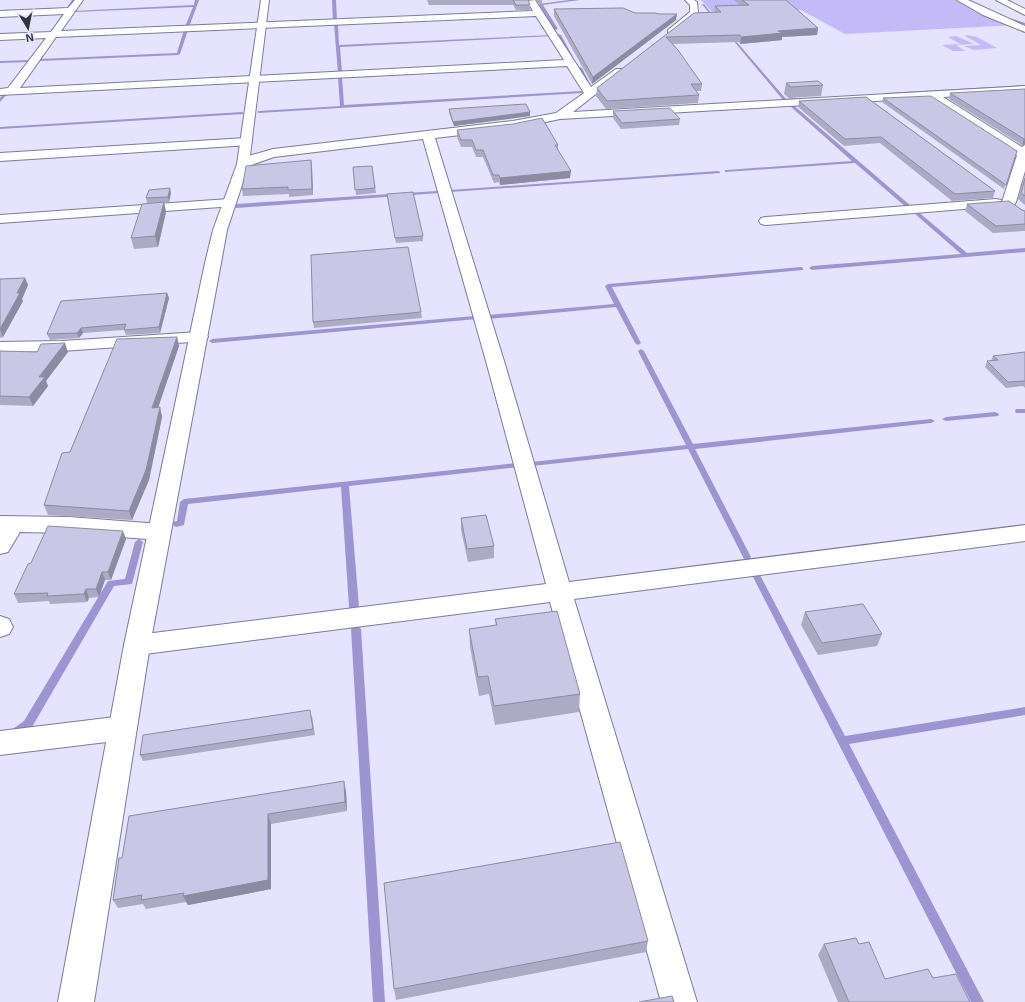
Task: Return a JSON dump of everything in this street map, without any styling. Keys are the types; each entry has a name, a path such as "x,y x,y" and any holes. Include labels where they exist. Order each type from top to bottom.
{"street":[{"path":"12,91 79,0"},
{"path":"76,1002 137,645 220,230 244,164 265,0"},
{"path":"530,0 540,13 590,94"},
{"path":"664,37 694,13 694,4 689,0"},
{"path":"961,0 986,13 1025,28"},
{"path":"1000,0 1025,12"},
{"path":"0,14 71,11"},
{"path":"0,37 540,13"},
{"path":"0,92 571,63"},
{"path":"560,116 628,65"},
{"path":"244,164 250,160 273,153 513,125 560,116 1025,89"},
{"path":"931,94 1025,153 1015,206"},
{"path":"867,98 880,108"},
{"path":"428,134 495,361 560,592 679,1002"},
{"path":"0,157 246,142"},
{"path":"996,192 1015,206"},
{"path":"0,219 229,203"},
{"path":"766,221 1015,206"},
{"path":"0,348 62,346 199,337"},
{"path":"0,546 6,524 69,526 160,532"},
{"path":"137,645 1025,533"},
{"path":"0,743 123,728"}],"shaded area":[{"path":"701,0 958,0 1015,25 845,34 801,10 712,12"},
{"path":"956,36 974,44 956,45 965,51 953,51 942,45 960,44 948,37"},
{"path":"965,36 977,37 997,48 974,50 964,46 981,45"}],"building":[{"path":"513,0 528,0 530,5 516,5"},
{"path":"742,0 786,0 818,28 778,31 783,33 741,37 740,35 666,37 678,50 702,84 691,84 699,95 607,101 597,88 694,13 721,12 715,6 749,5"},
{"path":"623,8 635,13 677,14 593,77 554,9"},
{"path":"818,81 823,85 791,87 786,83"},
{"path":"1025,89 1025,139 950,93"},
{"path":"931,96 1017,151 1006,185 883,98"},
{"path":"866,97 995,191 955,194 881,137 845,139 799,101"},
{"path":"526,104 530,112 453,122 449,109"},
{"path":"670,108 680,119 622,123 613,111"},
{"path":"542,118 558,145 555,145 571,171 500,178 499,175 493,175 483,150 476,150 472,140 461,140 457,130 513,124"},
{"path":"311,160 312,189 288,190 288,187 242,189 246,166"},
{"path":"372,166 375,188 355,190 353,167"},
{"path":"1025,178 1025,196 1021,193"},
{"path":"170,188 168,197 146,198 149,190"},
{"path":"413,192 423,236 395,238 387,194"},
{"path":"1009,201 1025,211 1025,224 996,226 967,204"},
{"path":"164,202 155,236 131,238 142,204"},
{"path":"408,247 421,312 313,322 311,255"},
{"path":"25,278 17,293 20,293 0,329 0,279"},
{"path":"167,293 159,327 124,330 126,324 81,328 77,333 47,334 61,301"},
{"path":"177,337 152,408 160,407 146,470 129,511 44,505 62,453 70,452 117,339"},
{"path":"65,343 39,377 45,377 29,397 0,396 0,351 37,352 41,344"},
{"path":"1025,352 1025,381 1008,382 987,361 998,360 993,356"},
{"path":"486,515 494,546 467,549 461,518"},
{"path":"48,526 123,531 108,572 102,572 96,589 86,589 84,594 47,596 48,593 14,594 28,564 31,563"},
{"path":"863,604 882,634 822,643 805,612"},
{"path":"557,611 580,694 494,706 488,676 478,677 469,629 497,625 495,619"},
{"path":"310,710 313,729 140,755 143,735"},
{"path":"344,781 345,802 268,814 268,880 183,896 184,893 141,900 142,895 113,900 119,858 122,858 129,816"},
{"path":"620,842 648,941 394,989 384,883"},
{"path":"856,938 859,944 869,942 885,979 928,969 933,978 956,974 970,1002 849,1002 824,944"},
{"path":"672,996 674,1002 639,1002"}],"waterway":[{"path":"66,10 74,0"},
{"path":"187,27 197,0"},
{"path":"334,0 335,21"},
{"path":"556,29 541,4 578,0"},
{"path":"703,5 717,21"},
{"path":"75,11 194,6"},
{"path":"50,33 65,13"},
{"path":"997,15 1025,24"},
{"path":"336,24 340,73"},
{"path":"40,60 178,54 186,30"},
{"path":"728,34 785,100 795,99"},
{"path":"559,35 572,56"},
{"path":"338,46 551,36"},
{"path":"0,62 30,61"},
{"path":"580,68 591,87"},
{"path":"340,77 342,107"},
{"path":"886,94 1025,86"},
{"path":"342,107 582,92"},
{"path":"0,101 6,93"},
{"path":"791,105 856,162"},
{"path":"259,112 342,107"},
{"path":"0,128 242,113"},
{"path":"727,171 856,162"},
{"path":"856,162 909,207"},
{"path":"450,191 718,172"},
{"path":"236,206 437,192"},
{"path":"916,212 966,255"},
{"path":"966,255 1025,250"},
{"path":"812,268 966,255"},
{"path":"618,305 608,286 801,269"},
{"path":"488,317 618,305"},
{"path":"618,305 638,343"},
{"path":"212,341 475,318"},
{"path":"641,351 690,447"},
{"path":"1019,411 1025,411"},
{"path":"946,419 995,414"},
{"path":"690,447 931,421"},
{"path":"532,464 690,447"},
{"path":"690,447 747,557"},
{"path":"345,484 517,465"},
{"path":"176,524 181,523 184,502 345,484"},
{"path":"345,484 354,607"},
{"path":"14,734 28,724 111,583 129,582 139,542"},
{"path":"757,577 842,741"},
{"path":"356,629 379,1002"},
{"path":"842,741 1025,711"},
{"path":"842,741 978,1002"}]}
